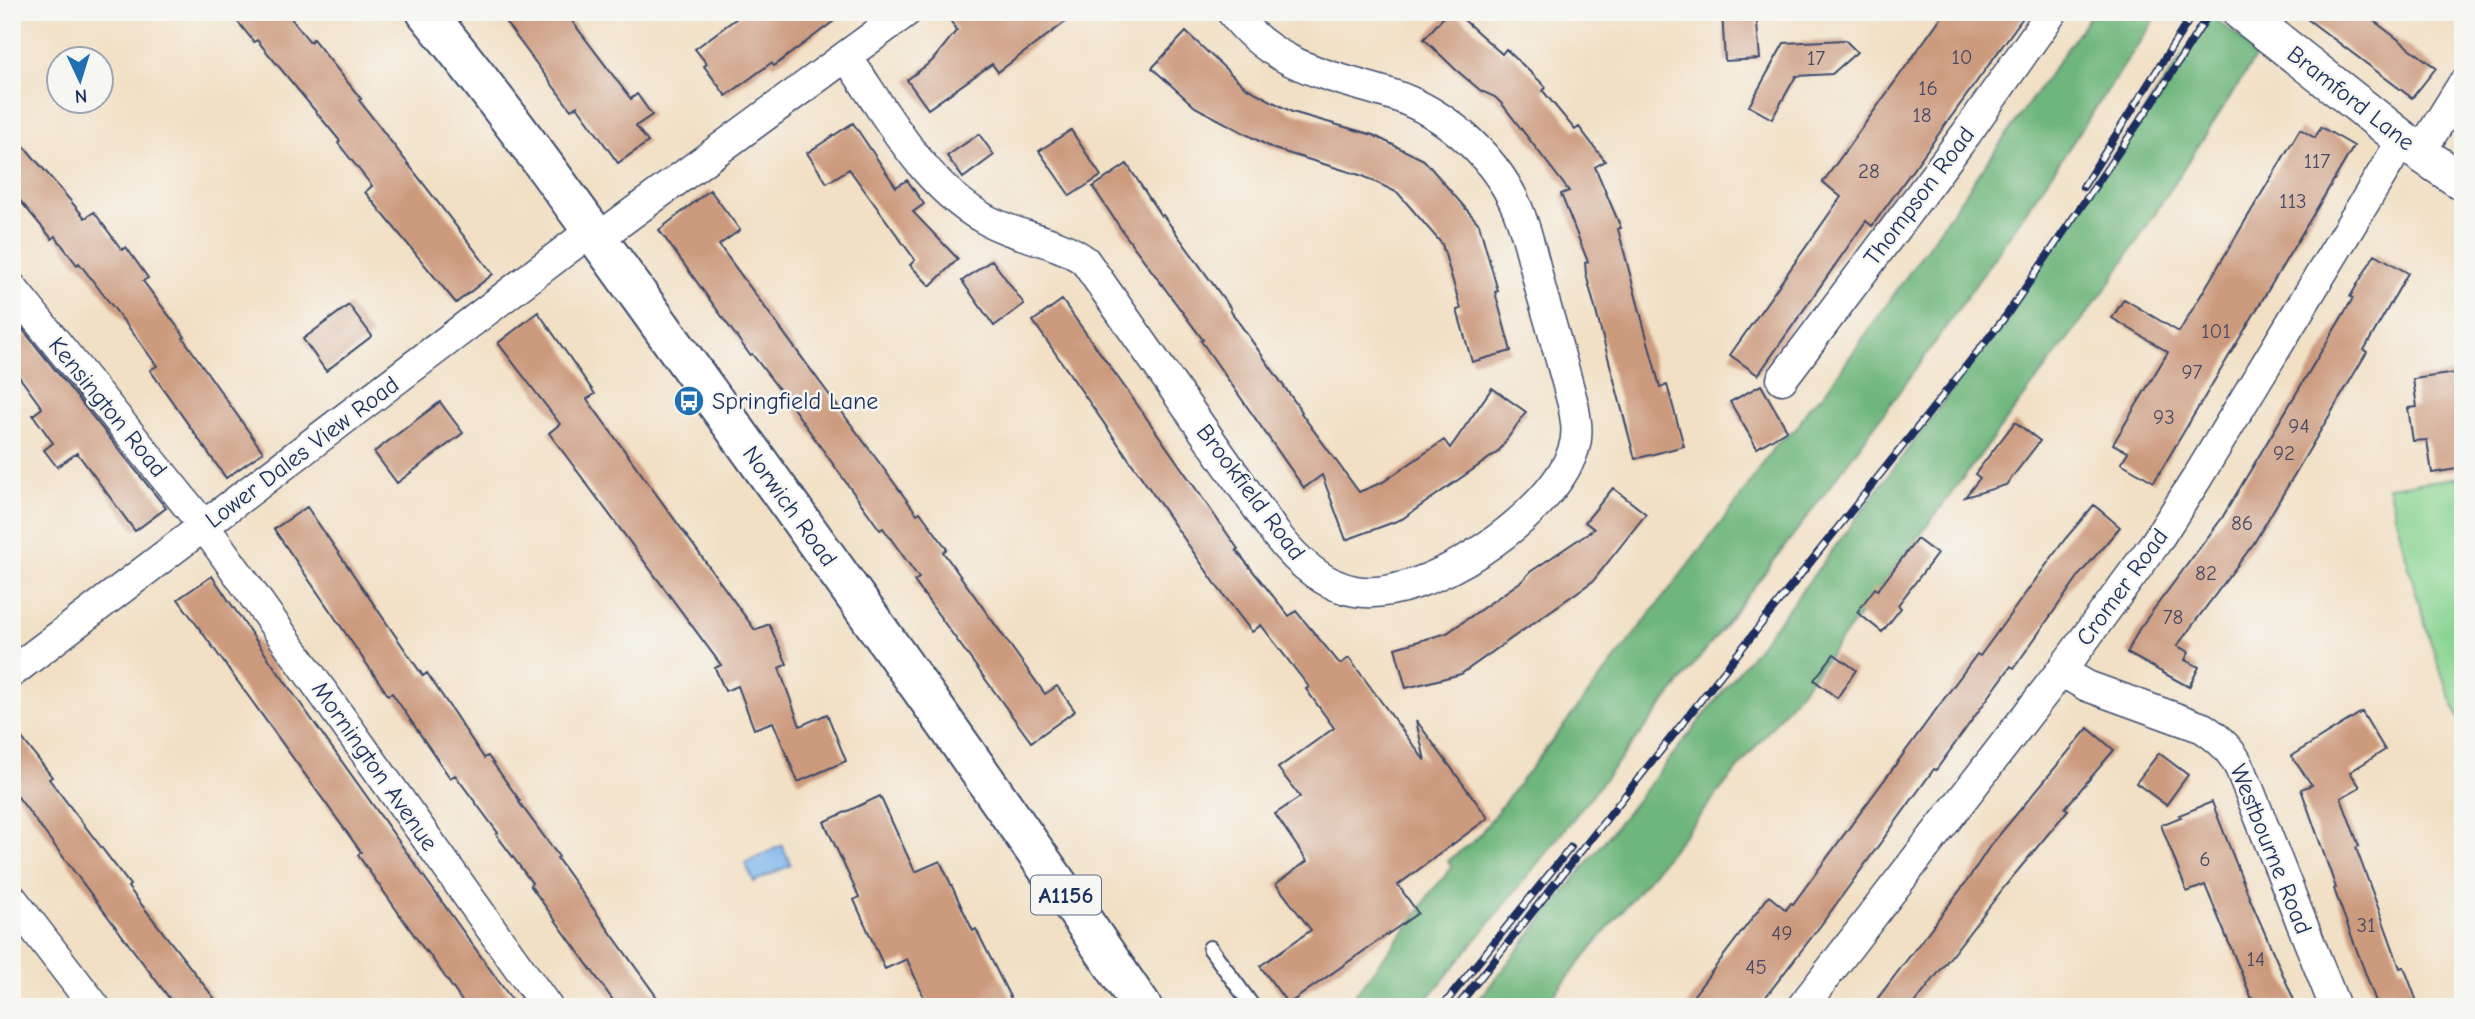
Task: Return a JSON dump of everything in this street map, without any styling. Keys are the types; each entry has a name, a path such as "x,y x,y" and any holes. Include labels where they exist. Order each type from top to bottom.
{"main road":[{"name":"Norwich Road","path":"432,14 907,667 1142,1007"}],"street":[{"path":"594,235 906,12"},
{"name":"Brookfield Road","path":"846,56 927,172 950,195 998,226 1062,248 1085,261 1275,533 1294,556 1324,579 1353,591 1368,593 1410,585 1459,565 1506,531 1541,501 1573,453 1577,428 1573,404 1521,218 1505,186 1480,153 1438,117 1408,101 1345,82 1284,59 1258,41 1232,12"},
{"name":"Thompson Road","path":"1782,379 1966,134 2052,12"},
{"name":"Bramford Lane","path":"2241,12 2411,146 2463,182"},
{"name":"Cromer Road","path":"1802,1007 2062,671 2174,515 2411,146 2463,84"},
{"name":"Lower Dales View Road","path":"12,672 594,235"},
{"name":"Kensington Road","path":"12,288 204,526"},
{"name":"Mornington Avenue","path":"204,526 547,1007"},
{"name":"Westbourne Road","path":"2062,671 2087,687 2203,728 2219,738 2228,748 2241,770 2335,1007"},
{"path":"12,899 95,1007"}],"lane":[{"path":"1210,948 1253,1007"}],"green space":[{"path":"2093,12 2160,12 2040,191 1858,449 1612,770 1421,1007 1345,1007 1418,913 1430,893 1452,868 1448,861 1476,839 1737,502 1776,444 1797,428 1809,407 1823,395"},
{"path":"2210,15 2259,52 2110,283 1822,665 1544,1007 1473,1007 1789,608 1965,373"},
{"path":"2463,477 2463,728 2430,640 2388,487"}],"water":[{"path":"782,845 791,865 754,882 745,863"}],"building":[{"path":"230,12 286,12 310,42 313,39 361,99 359,100 493,274 456,303 365,192 372,186 338,143 340,141 257,40 254,42"},
{"path":"498,12 565,12 631,99 637,94 652,115 636,126 648,142 618,163 577,106 571,110"},
{"path":"745,12 846,12 774,66 771,63 726,96 695,49"},
{"path":"944,12 1079,12 998,72 992,64 928,109 907,80 932,61 957,30"},
{"path":"1448,12 1455,12 1502,54 1506,49 1546,87 1543,91 1575,130 1579,127 1605,161 1595,167 1621,228 1618,229 1660,387 1667,385 1684,446 1635,459 1586,274 1585,263 1588,262 1561,194 1569,191 1502,104 1495,97 1481,91 1424,39"},
{"path":"1722,12 1756,12 1760,59 1725,61"},
{"path":"1945,12 2027,12 1872,226 1866,221 1758,375 1730,355 1841,197 1823,182"},
{"path":"2298,12 2362,12 2436,68 2412,98"},
{"path":"1186,32 1245,87 1292,112 1373,135 1424,160 1479,224 1511,351 1472,362 1457,310 1461,309 1442,244 1398,193 1363,176 1274,149 1195,107 1152,68"},
{"path":"1845,40 1857,52 1832,74 1796,76 1772,119 1749,106 1784,43"},
{"path":"853,123 896,187 907,180 924,204 913,212 958,259 930,286 910,265 915,260 849,169 827,183 807,153"},
{"path":"2321,127 2354,146 2154,482 2121,463 2128,452 2113,444 2168,352 2112,318 2124,299 2179,332 2300,129 2315,138"},
{"path":"1071,130 1101,176 1070,196 1039,151"},
{"path":"12,132 85,218 94,212 122,250 126,247 148,278 143,281 185,337 183,338 263,452 226,478 150,370 157,366 136,337 79,263 77,265 55,236 52,239 12,191"},
{"path":"979,134 994,155 963,178 947,156"},
{"path":"1127,164 1161,216 1163,215 1231,309 1301,413 1359,492 1383,482 1444,440 1450,448 1492,388 1526,412 1498,452 1402,519 1346,540 1322,475 1304,488 1201,341 1203,340 1093,187"},
{"path":"710,190 740,230 719,245 917,514 920,512 947,549 943,552 1045,694 1057,686 1075,711 1031,742 914,581 919,578 883,528 880,530 788,401 752,354 750,355 659,230"},
{"path":"2375,254 2408,273 2364,350 2367,352 2254,543 2177,646 2189,652 2185,660 2199,667 2189,687 2127,653 2139,629 2222,518 2353,298 2350,297"},
{"path":"992,260 1024,304 994,326 962,281"},
{"path":"1062,300 1238,549 1236,550 1289,616 1296,611 1340,664 1349,658 1425,761 1416,720 1488,818 1398,885 1418,913 1288,1004 1260,966 1311,930 1276,884 1307,861 1275,814 1300,797 1278,768 1334,728 1306,689 1309,687 1261,625 1252,632 1219,589 1033,321"},
{"path":"349,305 372,336 326,371 303,339"},
{"path":"538,312 595,394 587,399 755,630 769,624 787,664 779,668 800,726 827,714 846,761 798,782 773,722 754,729 738,686 725,691 715,668 721,665 549,433 560,424 498,343"},
{"path":"12,316 166,508 135,531 77,453 57,467 44,450 53,443 33,415 42,408 12,367"},
{"path":"2463,372 2463,468 2432,473 2427,440 2413,441 2408,408 2417,407 2413,379"},
{"path":"1761,385 1787,430 1757,448 1730,402"},
{"path":"440,402 463,433 397,483 374,452"},
{"path":"2015,422 2040,441 2006,485 1965,497 1980,478 1975,474"},
{"path":"1613,488 1646,514 1593,581 1461,674 1406,688 1395,648 1447,633 1594,529 1585,522"},
{"path":"2094,505 2120,527 2080,574 2014,668 2011,666 1758,1007 1685,1007 1769,896 1786,910 1793,904 1977,654 1980,656 2065,539"},
{"path":"307,507 423,676 427,673 484,758 488,756 664,1007 618,1007 530,885 532,883 496,834 498,833 455,775 450,778 392,693 388,695 274,529"},
{"path":"1917,539 1937,554 1898,605 1901,608 1882,632 1857,612 1875,588 1878,590"},
{"path":"212,576 517,1007 466,1007 426,952 358,855 361,852 178,599"},
{"path":"1834,654 1856,670 1837,698 1814,680"},
{"path":"2362,712 2385,750 2350,772 2360,787 2341,798 2359,846 2356,848 2400,968 2404,967 2419,1007 2378,1007 2334,889 2336,888 2301,789 2312,785 2291,756"},
{"path":"12,725 52,777 49,779 130,885 128,887 221,1007 176,1007 12,789"},
{"path":"2088,728 2114,750 2065,808 2068,810 2005,886 1912,1007 1871,1007 1967,881 1990,846"},
{"path":"2159,753 2188,775 2166,805 2136,783"},
{"path":"880,796 915,872 940,861 973,931 976,929 1015,1007 928,1007 907,959 885,969 854,900 859,897 824,822"},
{"path":"2212,802 2297,1007 2258,1007 2254,998 2252,999 2205,885 2187,892 2161,825"}],"railway":[{"path":"2083,187 2194,12"},
{"path":"1457,1007 2006,316 2159,93 2210,12"},
{"path":"1442,1007 1571,847"}],"place":[{"name":"Springfield Lane","path":"689,401"}]}
